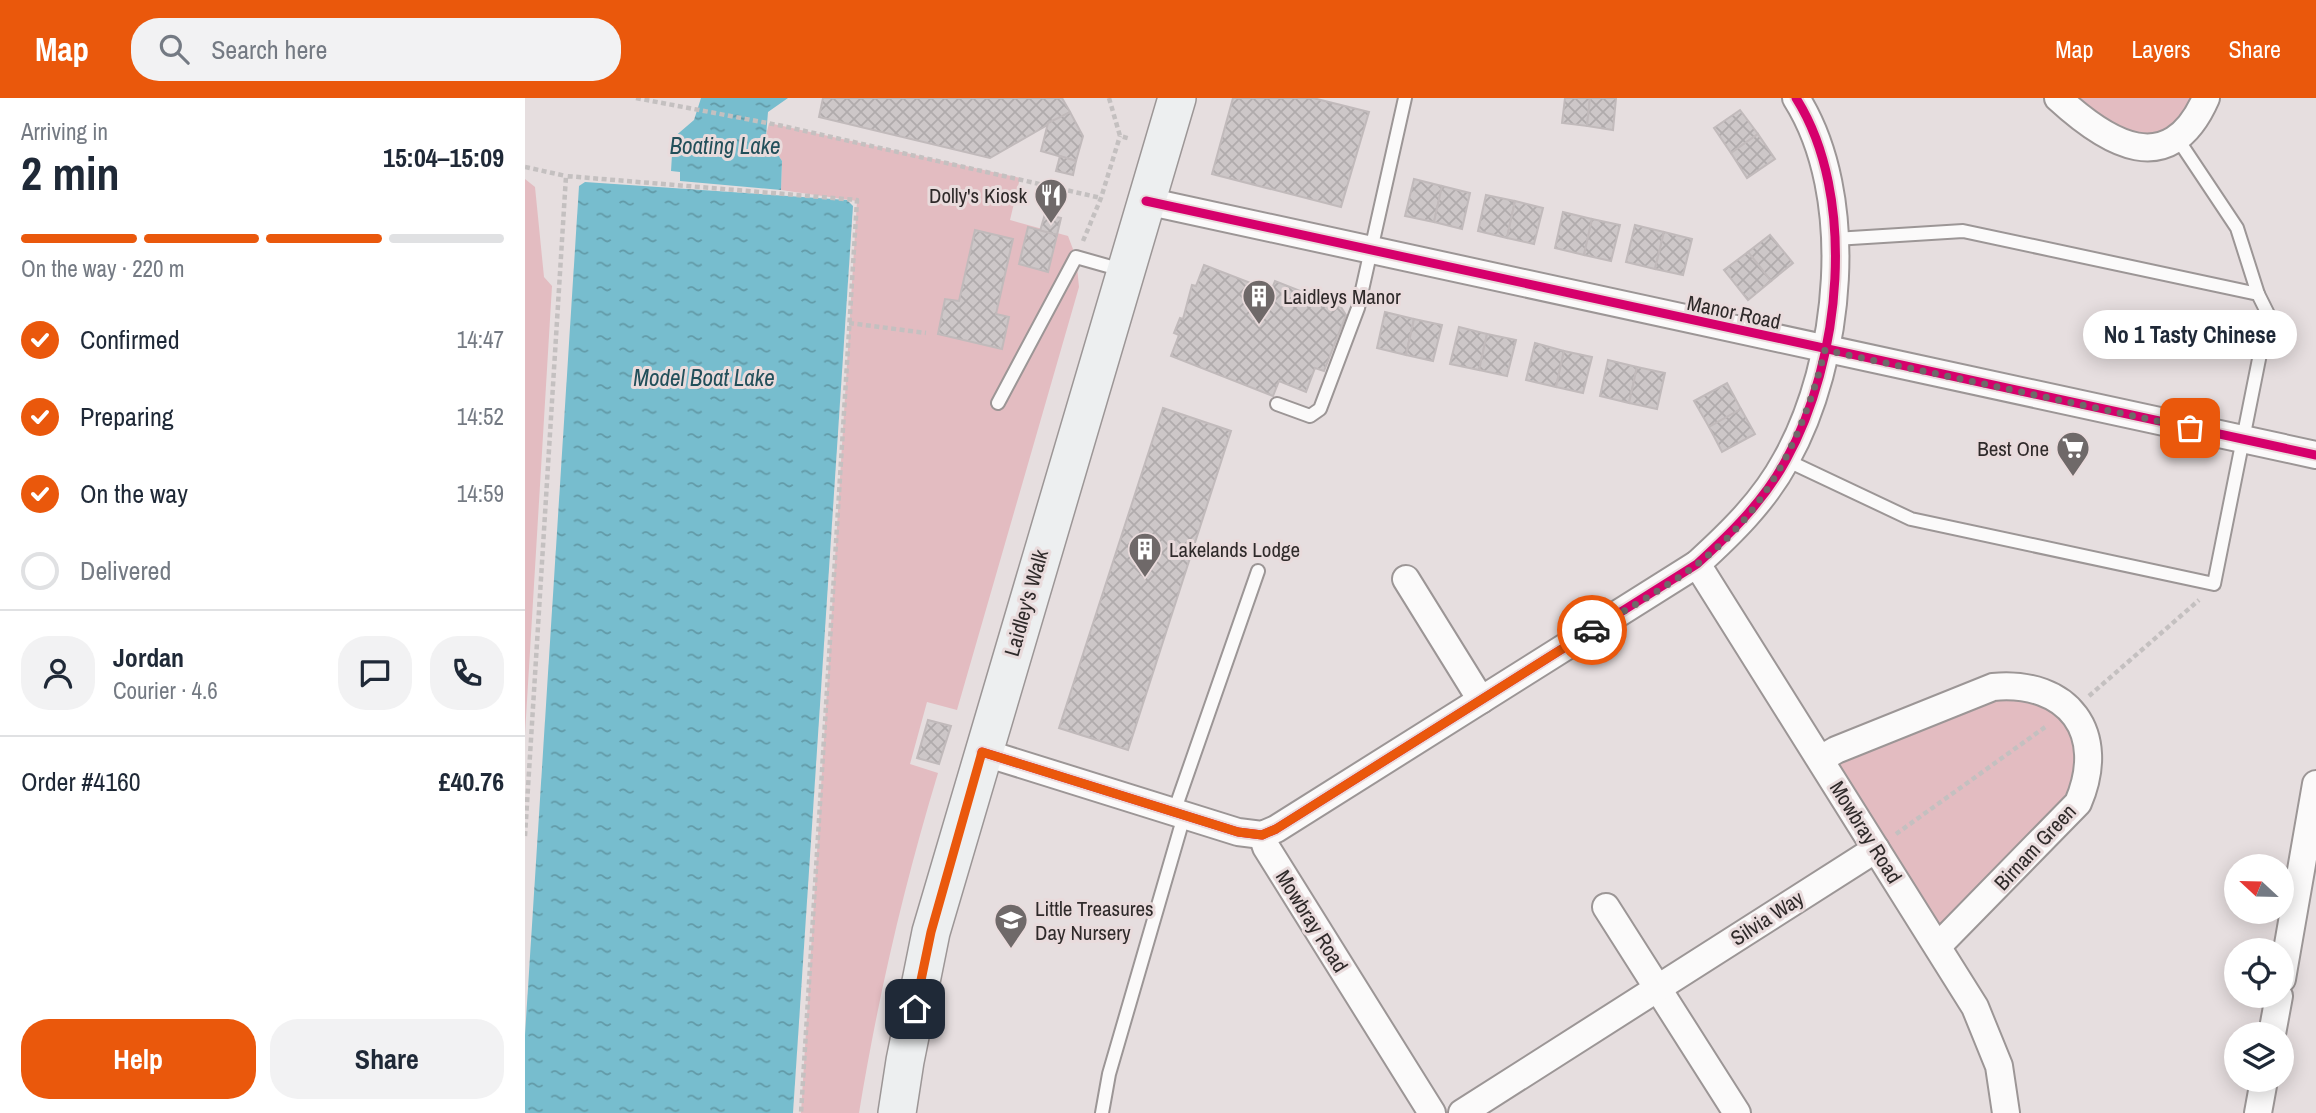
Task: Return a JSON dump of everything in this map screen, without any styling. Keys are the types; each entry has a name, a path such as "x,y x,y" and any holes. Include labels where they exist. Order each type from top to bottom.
{"street":[{"name":"Laidley's Walk","path":"897,1113 931,932 1177,98"},
{"path":"2058,98 2085,123 2112,140 2141,148 2176,138 2199,114 2206,98"},
{"path":"982,752 1238,832 1262,835 1697,564 1744,518 1765,493 1786,460 1809,408 1825,350 1834,293 1835,239 1824,166 1800,99"},
{"name":"Manor Road","path":"1146,201 2316,455"},
{"name":"Mowbray Road","path":"1697,564 1822,759 1989,1034 1999,1066 2006,1113"},
{"path":"1406,579 1481,700"},
{"name":"Birnam Green","path":"1822,759 1836,750 1993,687 2013,685 2033,688 2054,696 2081,722 2087,738 2090,760 2086,784 2078,803 1938,946"},
{"path":"2289,938 2316,784"},
{"name":"Mowbray Road","path":"1262,835 1266,847 1432,1113"},
{"name":"Silvia Way","path":"1462,1113 1876,849"},
{"path":"1606,907 1737,1113"},
{"path":"2257,1113 2261,1092"}],"lane":[{"path":"1277,404 1310,416 1319,409 1359,308 1405,98"},
{"path":"1786,460 1911,519 2214,584 2268,314 2258,294 2237,228 2176,138"},
{"path":"1835,239 1963,231 2258,294"},
{"path":"998,403 1076,257 1125,271"},
{"path":"1102,1113 1109,1074 1179,814 1258,571"}],"path":[{"path":"636,98 783,126 1101,198"},
{"path":"1076,257 1101,198 1119,136 1109,98"},
{"path":"1119,136 1162,148"},
{"path":"525,166 566,176 857,200 801,1113"},
{"path":"525,836 566,176"},
{"path":"849,323 926,333"},
{"path":"1876,849 2070,710 2179,619 2214,584"}],"shaded area":[{"path":"2058,98 2206,98 2153,147"},
{"path":"769,123 1020,178 1010,220 1068,236 1076,257 1079,287 957,710 927,702 910,764 938,773 893,942 859,1113 801,1113 857,201 781,190 782,161 766,136"},
{"path":"525,179 535,187 544,277 552,286 525,734"},
{"path":"1993,687 2070,710 2086,784 1938,946 1822,759"}],"water":[{"name":"Boating Lake","path":"701,98 788,98 768,112 766,136 782,161 781,190 680,181 680,172 671,171 673,138 694,120"},
{"name":"Model Boat Lake","path":"585,182 847,200 853,206 793,1113 525,1113 525,1035 579,186"}],"building":[{"path":"823,98 1062,98 1070,112 990,158 819,117"},
{"path":"1233,98 1313,98 1369,112 1341,207 1212,174"},
{"path":"1565,98 1590,98 1587,126 1562,123"},
{"path":"1590,98 1616,98 1613,130 1587,126"},
{"path":"1740,110 1758,134 1731,153 1714,128"},
{"path":"1070,112 1083,136 1076,161 1041,151 1048,123"},
{"path":"1758,134 1775,159 1747,178 1731,153"},
{"path":"1060,156 1076,161 1073,175 1056,171"},
{"path":"1414,179 1442,186 1434,222 1405,216"},
{"path":"1442,186 1470,193 1462,229 1434,222"},
{"path":"1486,195 1515,201 1507,238 1478,231"},
{"path":"1515,201 1543,208 1534,244 1507,238"},
{"path":"1563,212 1592,219 1584,255 1555,248"},
{"name":"Dolly's Kiosk","path":"1045,214 1061,218 1057,235 1040,231"},
{"path":"1592,219 1620,225 1611,261 1584,255"},
{"path":"1635,225 1664,232 1655,269 1626,262"},
{"path":"1028,227 1057,235 1048,272 1019,264"},
{"path":"975,230 1013,239 996,314 1009,317 1002,349 938,334 945,299 959,301"},
{"path":"1664,232 1692,239 1683,275 1655,269"},
{"path":"1770,235 1793,263 1771,281 1748,252"},
{"path":"1748,252 1771,281 1748,300 1724,270"},
{"name":"Laidleys Manor","path":"1204,265 1271,291 1275,281 1341,307 1346,315 1324,371 1315,368 1306,392 1279,381 1273,396 1171,356 1179,335 1174,333 1180,318 1183,319 1192,285 1196,286"},
{"path":"1385,312 1414,319 1406,355 1377,348"},
{"path":"1414,319 1442,325 1433,361 1406,355"},
{"path":"1459,327 1487,334 1479,370 1450,364"},
{"path":"1487,334 1516,340 1507,376 1479,370"},
{"path":"1535,343 1564,351 1556,387 1526,380"},
{"path":"1564,351 1592,357 1583,393 1556,387"},
{"path":"1608,360 1637,367 1629,403 1600,396"},
{"path":"1637,367 1665,373 1657,409 1629,403"},
{"path":"1727,383 1741,409 1709,427 1694,401"},
{"name":"Lakelands Lodge","path":"1163,408 1231,431 1128,750 1059,728"},
{"path":"1741,409 1755,434 1722,452 1709,427"},
{"path":"928,720 951,726 939,764 917,758"}],"cycle path":[{"path":"982,752 1238,832 1262,835 1276,829 1697,564 1757,503 1786,460 1805,420 1830,328 1835,279 1835,230 1828,182 1816,138 1796,98"},
{"path":"1146,201 2316,455"}],"way so far":[{"path":"1592,630 1697,564 1744,518 1765,493 1799,433 1825,350 2190,428"}],"place":[{"name":"Dolly's Kiosk","path":"1051,225"},
{"name":"Laidleys Manor","path":"1259,326"},
{"name":"No 1 Tasty Chinese","path":"2190,428"},
{"name":"Best One","path":"2073,478"},
{"name":"Lakelands Lodge","path":"1145,579"},
{"name":"Little Treasures Day Nursery","path":"1011,950"}],"route":[{"path":"915,1009 931,932 982,752 1238,832 1262,835 1276,829 1592,630"}]}
